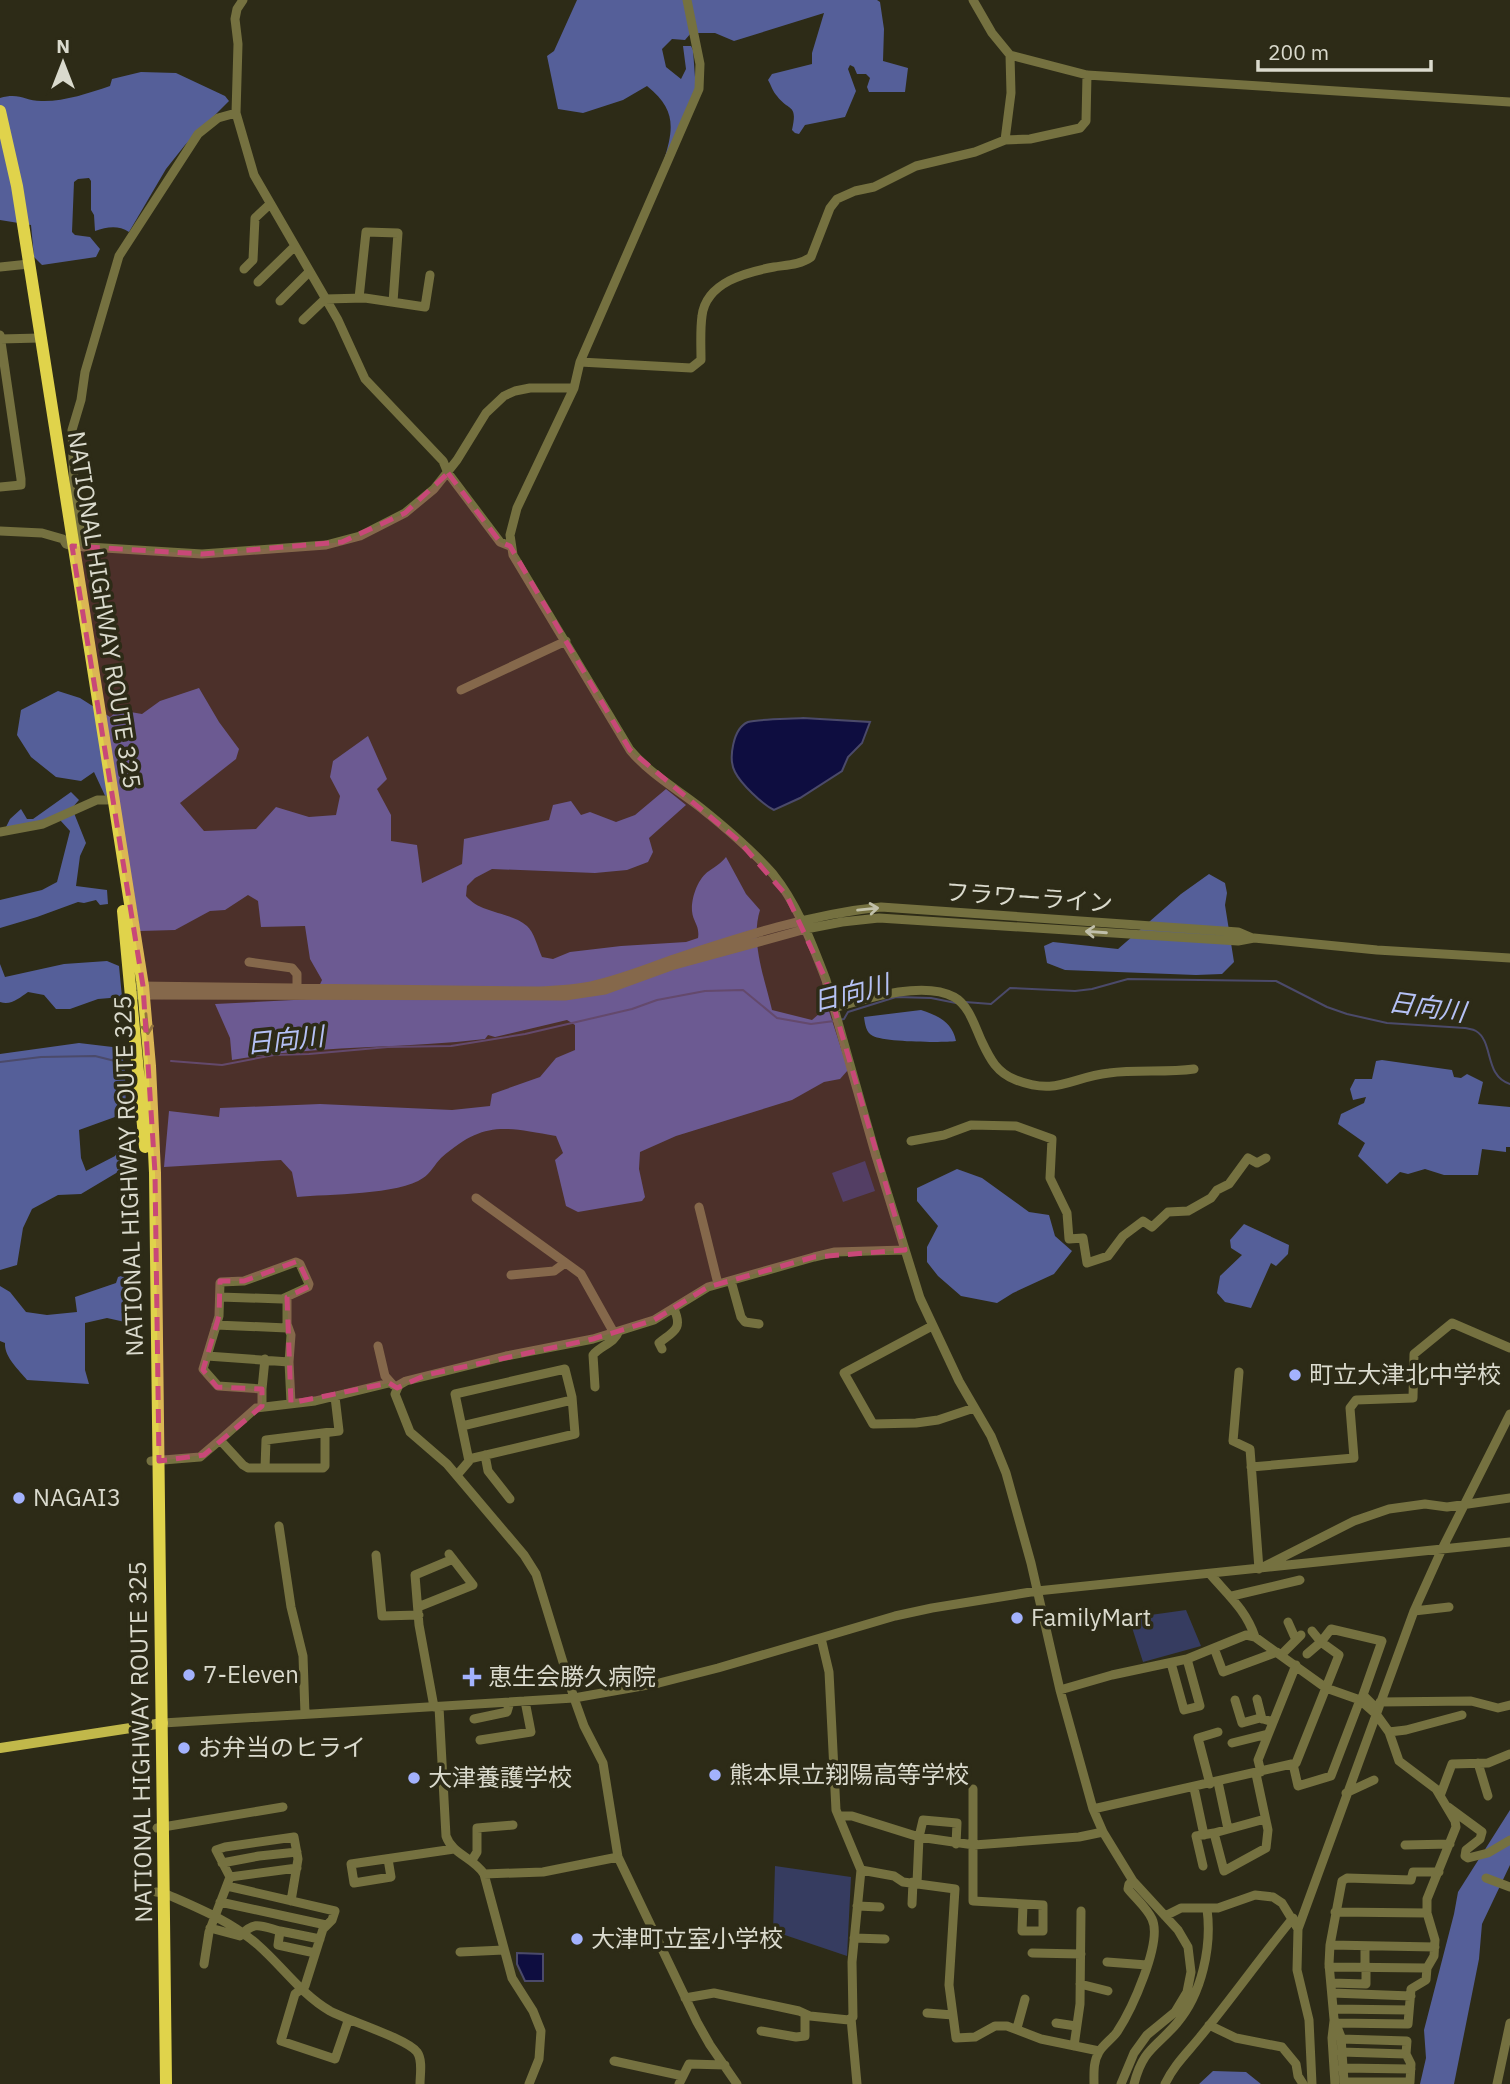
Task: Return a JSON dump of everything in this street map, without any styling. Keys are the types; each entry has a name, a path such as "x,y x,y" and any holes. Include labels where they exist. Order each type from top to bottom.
{"highway":[{"name":"NATIONAL HIGHWAY ROUTE 325","path":"0,111 17,187 26,264 71,544 137,991"},
{"name":"NATIONAL HIGHWAY ROUTE 325","path":"0,140 26,264"},
{"name":"NATIONAL HIGHWAY ROUTE 325","path":"71,544 120,887 150,1066 155,1174 155,1461 160,1828 159,2084"},
{"name":"NATIONAL HIGHWAY ROUTE 325","path":"160,1893 166,2084"}],"main road":[{"path":"0,1748 159,1723"}],"street":[{"path":"243,0 235,19 238,44 236,113 254,175 338,320 365,379 443,461 448,473 500,542 510,546"},
{"path":"687,0 700,64 699,89 580,362 574,388 517,508 511,526 510,546 518,565 635,756 708,813 773,875 804,925 826,980 905,1250 932,1326 1001,1456 1093,1809 1103,1832 1133,1881 1178,1930 1188,1947 1191,1964 1189,1985 1175,2011 1147,2035 1134,2053 1122,2084"},
{"path":"973,0 992,33 1010,55 1087,75 1510,102"},
{"path":"1005,140 1011,93 1010,55"},
{"path":"580,362 691,369 701,359 702,314 714,293 725,283 748,272 799,263 811,257 830,208 837,199 874,187 916,166 975,152 1005,140 1030,139 1080,128 1086,121 1087,75"},
{"path":"71,544 74,486 72,430 81,400 85,372 119,256 198,134 218,118 236,113"},
{"path":"244,269 253,260 255,218 271,204"},
{"path":"359,298 366,232 398,233 393,302"},
{"path":"258,282 294,247"},
{"path":"0,267 26,264"},
{"path":"280,301 309,272"},
{"path":"303,320 325,299 359,298 425,307 430,275"},
{"path":"0,487 21,485 0,338 38,338"},
{"path":"0,531 42,533 71,544 202,554 310,547 342,542 360,536 421,502 448,473 486,413 504,396 530,388 574,388"},
{"path":"0,422 13,421"},
{"path":"461,690 566,641"},
{"path":"0,832 43,824 97,800 107,800"},
{"name":"フラワーライン","path":"137,991 297,991 526,997 579,995 604,990 804,925 879,918 1238,941 1254,938 1377,950 1510,958"},
{"path":"250,962 292,968 296,974 297,991"},
{"path":"835,1012 888,993 932,991 954,997 964,1006 996,1069 1015,1080 1035,1086 1059,1087 1111,1072 1194,1069"},
{"path":"911,1141 944,1135 971,1125 1016,1126 1052,1139 1051,1182 1067,1213 1069,1239 1083,1238 1087,1263 1108,1256 1123,1236 1143,1221 1152,1227 1168,1212 1188,1211 1211,1198 1217,1190 1229,1184 1248,1158 1257,1163 1266,1158"},
{"path":"475,1199 581,1274 617,1332"},
{"path":"699,1207 718,1284"},
{"path":"155,1461 200,1457 251,1411 262,1406 393,1386 426,1375 617,1332 654,1320 698,1292 718,1284 835,1252 905,1250"},
{"path":"220,1297 281,1299 309,1286 298,1262 244,1281 221,1281 216,1325 203,1369 218,1386 262,1389"},
{"path":"511,1275 554,1271 565,1262"},
{"path":"731,1281 741,1317 745,1322 759,1324"},
{"path":"287,1297 287,1328 291,1335 291,1403"},
{"path":"662,1349 659,1343 677,1329 679,1324 674,1309"},
{"path":"1251,1467 1354,1458 1350,1408 1356,1399 1413,1398 1414,1354 1452,1323 1510,1348"},
{"path":"216,1325 287,1328"},
{"path":"932,1326 844,1373 873,1424 927,1422 974,1408"},
{"path":"595,1387 593,1355 611,1343 617,1332"},
{"path":"377,1346 385,1376 393,1386 410,1432 457,1475 531,1565 565,1661 584,1726 603,1763 618,1857 685,1998 710,2045 737,2084"},
{"path":"207,1356 289,1362"},
{"path":"262,1406 265,1359"},
{"path":"457,1475 469,1459 575,1434 572,1400 565,1369 455,1394 469,1459"},
{"path":"1240,1372 1233,1441 1250,1449 1259,1569"},
{"path":"265,1468 266,1440 340,1429 335,1396"},
{"path":"462,1426 572,1400"},
{"path":"1312,2084 1309,2020 1297,1970 1298,1928 1414,1611 1510,1414"},
{"path":"220,1440 245,1467 324,1467 325,1433"},
{"path":"485,1455 488,1471 510,1499"},
{"path":"1259,1569 1354,1521 1389,1509 1425,1504 1440,1507 1464,1505 1510,1498"},
{"path":"278,1526 291,1607 303,1656 305,1714"},
{"path":"159,1723 574,1698 659,1683 932,1608 1037,1591 1510,1542"},
{"path":"376,1555 382,1616 418,1611 473,1584 451,1557 415,1575 418,1611 436,1707 444,1827 448,1843 478,1865 484,1874 512,1978 533,2011 541,2031 539,2059 529,2084"},
{"path":"1210,1574 1232,1596 1250,1621 1255,1637"},
{"path":"1232,1596 1300,1580"},
{"path":"1414,1611 1449,1607"},
{"path":"1214,1648 1223,1672 1279,1654 1298,1638 1288,1622"},
{"path":"1307,1654 1321,1643 1331,1629 1382,1641 1363,1695 1378,1708 1399,1761 1436,1789 1456,1827 1427,1899 1427,1913 1435,1940 1434,1956 1427,1968 1426,1980 1411,1989 1408,2024 1335,2017"},
{"path":"1093,1809 1296,1763 1339,1655 1321,1643 1312,1631"},
{"path":"1060,1690 1112,1675 1187,1659 1247,1635 1255,1637 1326,1688 1378,1708 1471,1701 1498,1708 1510,1705"},
{"path":"821,1638 829,1672 835,1798 839,1816 861,1870 854,1938 851,2018 857,2084"},
{"path":"1171,1663 1184,1710 1200,1706 1187,1659"},
{"path":"1258,1760 1296,1665"},
{"path":"1257,1699 1262,1718"},
{"path":"1235,1700 1242,1723 1262,1718 1273,1722"},
{"path":"1293,1764 1298,1786 1331,1776 1360,1700"},
{"path":"480,1740 531,1732 525,1701"},
{"path":"474,1719 507,1712 510,1702"},
{"path":"1389,1732 1462,1715"},
{"path":"1218,1732 1198,1738 1228,1829"},
{"path":"1232,1743 1268,1734"},
{"path":"1214,1833 1224,1871 1266,1848 1268,1830 1258,1760 1250,1739"},
{"path":"1440,1796 1452,1764 1488,1763 1510,1754"},
{"path":"1478,1763 1488,1796"},
{"path":"1346,1793 1374,1780"},
{"path":"1194,1788 1204,1835"},
{"path":"973,1789 972,1901 1023,1904"},
{"path":"1446,1806 1482,1832 1480,1839 1466,1850 1465,1856 1468,1858 1488,1853 1510,1840"},
{"path":"160,1828 283,1807"},
{"path":"839,1816 852,1816 956,1844 1079,1837 1103,1832"},
{"path":"1203,1866 1196,1836 1265,1819"},
{"path":"912,1904 923,1821 957,1823 956,1844"},
{"path":"472,1860 477,1852 477,1828 513,1825"},
{"path":"204,1964 210,1928 229,1882 216,1850 244,1843 294,1837 297,1868 291,1901"},
{"path":"1405,1845 1450,1844"},
{"path":"388,1858 391,1877 354,1883 351,1864 388,1858 454,1849"},
{"path":"222,1863 297,1852"},
{"path":"484,1874 543,1872 618,1857"},
{"path":"229,1882 297,1868"},
{"path":"861,1870 894,1876 903,1882 973,1890"},
{"path":"1341,2039 1407,2041 1406,2054 1411,2064 1410,2082 1344,2082 1341,2039 1335,2017 1329,1967 1330,1945 1342,1881 1347,1878 1411,1880 1413,1872 1439,1872"},
{"path":"1486,1878 1510,1887"},
{"path":"1094,2084 1094,2066 1099,2051 1117,2031 1139,1990 1154,1934 1153,1922 1128,1889 1133,1881"},
{"path":"229,1882 335,1911 320,1939 305,1986 295,1994 281,2041 335,2059 348,2021"},
{"path":"955,1889 949,1985 956,2038 975,2037 995,2026 1017,2028 1041,2039 1099,2051"},
{"path":"160,1893 215,1916 242,1933 313,2000 348,2021 412,2046 420,2059 420,2084"},
{"path":"1165,1916 1181,1908 1207,1909 1255,1895 1264,1895 1282,1903 1298,1928"},
{"path":"220,1902 326,1925"},
{"path":"858,1906 880,1907"},
{"path":"1134,2084 1137,2072 1152,2046 1180,2020 1195,1993 1209,1933 1207,1909"},
{"path":"1074,2046 1080,1984 1081,1911"},
{"path":"1335,1912 1427,1913"},
{"path":"1165,2084 1176,2064 1293,1918"},
{"path":"210,1928 240,1936 250,1925 256,1924 320,1939"},
{"path":"280,1931 278,1945 315,1953"},
{"path":"854,1938 885,1939"},
{"path":"1330,1945 1434,1947"},
{"path":"1332,1988 1366,1984 1365,1946"},
{"path":"460,1952 504,1950"},
{"path":"1032,1953 1081,1954"},
{"path":"1107,1962 1147,1965"},
{"path":"1329,1967 1427,1968"},
{"path":"1080,1984 1108,1991"},
{"path":"1332,1988 1410,1996"},
{"path":"685,1998 714,1993 805,2014 851,2018"},
{"path":"1017,2028 1025,1999"},
{"path":"1335,2017 1409,2010"},
{"path":"927,2013 953,2015"},
{"path":"761,2031 805,2036 805,2014"},
{"path":"1335,2017 1332,2038 1335,2084"},
{"path":"1056,2022 1076,2026"},
{"path":"1497,2084 1510,2023"},
{"path":"1209,2025 1236,2038 1282,2048 1296,2064 1303,2084"},
{"path":"1341,2052 1406,2054"},
{"path":"614,2061 681,2080 689,2064 724,2065"},
{"path":"1342,2068 1411,2069"}],"highlighted area":[{"path":"448,473 500,542 510,546 630,750 738,840 787,896 826,980 905,1250 814,1257 708,1287 654,1320 593,1339 426,1375 397,1388 389,1383 291,1403 287,1297 310,1286 298,1261 244,1281 220,1281 219,1316 203,1370 217,1387 262,1389 262,1406 204,1455 159,1461 155,1173 143,986 72,546 202,554 342,542 405,513"}],"shaded area":[{"path":"577,0 877,0 880,2 884,29 883,61 908,68 905,92 869,92 867,87 870,78 866,74 857,74 850,65 848,69 856,91 845,117 805,125 799,134 795,133 792,130 793,112 781,101 768,80 772,74 812,64 812,53 824,13 734,41 715,33 691,33 685,40 672,39 662,49 666,67 681,79 686,69 683,46 691,46 696,91 664,160 671,129 668,111 647,86 623,100 583,113 558,109 547,56 554,51"},
{"path":"141,72 176,73 225,96 229,101 185,145 166,169 129,232 112,227 95,231 91,210 91,181 89,178 74,182 72,232 90,237 100,249 96,257 42,265 34,257 31,225 0,220 0,98 13,96 52,101 69,98 110,86 112,79"},
{"path":"199,688 239,749 236,759 180,803 204,831 256,829 276,807 309,817 336,815 340,796 330,777 333,761 368,736 387,779 377,789 391,815 391,841 417,845 422,883 462,864 464,839 549,820 553,805 571,801 581,815 590,812 616,822 635,815 666,789 686,805 649,838 653,852 648,862 627,870 595,873 492,869 475,878 467,886 466,896 479,906 527,926 542,957 553,959 570,952 686,942 698,938 692,906 699,883 705,874 726,857 746,894 760,910 757,922 758,948 772,1010 812,1020 820,1013 829,1011 848,1070 840,1079 824,1082 792,1100 676,1136 640,1152 639,1169 645,1197 642,1201 578,1212 566,1206 555,1160 563,1153 556,1136 522,1130 495,1129 470,1137 441,1158 426,1176 412,1184 363,1193 297,1197 292,1172 281,1160 164,1167 169,1111 219,1117 220,1108 320,1104 452,1110 490,1106 492,1094 540,1077 556,1058 575,1050 575,1025 567,1020 495,1037 488,1035 485,1039 327,1049 232,1060 230,1038 215,1004 313,999 322,980 310,959 305,926 261,927 258,901 248,895 225,910 210,911 175,930 140,931 123,827 94,772 81,781 56,777 31,757 17,735 21,710 58,691 80,698 110,717 119,710 142,714 160,701"},
{"path":"803,718 870,722 862,743 848,757 842,771 800,798 774,810 752,793 735,772 732,760 735,737 748,722"},
{"path":"71,792 79,800 72,808 86,843 80,856 76,886 107,890 108,904 100,905 96,900 78,902 0,928 0,900 42,890 57,882 70,831 60,820 5,829 10,819 21,809 27,819 33,819"},
{"path":"1209,874 1225,883 1227,893 1225,905 1234,962 1222,974 1065,970 1047,963 1044,946 1053,942 1118,949 1181,894"},
{"path":"107,961 119,966 122,997 98,999 70,1009 56,1009 44,995 28,992 11,1002 0,1002 0,964 5,977 64,964"},
{"path":"921,1010 944,1021 956,1041 889,1040 873,1036 866,1028 864,1017"},
{"path":"79,1043 121,1048 125,1071 126,1113 79,1130 81,1158 86,1171 115,1156 121,1147 128,1145 132,1149 133,1163 81,1194 58,1195 32,1209 23,1228 17,1265 0,1270 0,1054"},
{"path":"1376,1061 1452,1070 1454,1077 1461,1078 1467,1074 1483,1082 1478,1104 1510,1107 1510,1147 1506,1147 1506,1152 1482,1149 1478,1175 1444,1175 1425,1169 1408,1174 1400,1172 1387,1184 1358,1156 1365,1143 1338,1124 1341,1114 1364,1103 1366,1097 1353,1100 1350,1089 1355,1079 1372,1079"},
{"path":"865,1161 875,1191 843,1202 832,1173"},
{"path":"957,1169 982,1178 1029,1212 1049,1215 1055,1236 1072,1251 1054,1274 997,1303 961,1296 938,1276 927,1262 927,1247 938,1226 917,1201 917,1188"},
{"path":"1244,1224 1289,1245 1288,1254 1276,1266 1271,1263 1251,1308 1225,1302 1217,1293 1220,1276 1242,1255 1231,1248 1230,1240"},
{"path":"121,1276 126,1284 123,1291 123,1308 129,1311 132,1321 107,1318 85,1323 85,1370 89,1384 27,1380 9,1358 5,1343 0,1341 0,1286 10,1292 26,1312 47,1315 77,1312 75,1297 116,1283"},
{"path":"1186,1610 1201,1646 1143,1662 1129,1618"},
{"path":"1510,1810 1510,1865 1482,1924 1479,1959 1454,2084 1420,2084 1426,2058 1424,2030 1458,1892"},
{"path":"775,1866 851,1877 847,1956 773,1931"},
{"path":"517,1953 543,1954 543,1981 525,1981 517,1964"},
{"path":"1213,2071 1246,2072 1261,2084 1199,2084"}],"waterway":[{"name":"日向川","path":"965,1002 991,1004 1010,988 1075,991 1128,979 1276,981 1347,1014 1387,1023 1475,1030 1482,1036 1496,1074 1510,1084"},
{"name":"日向川","path":"171,1061 222,1065 274,1055 388,1047 451,1046 525,1034 632,1009 657,1000 705,991 743,990 777,1018 811,1024 834,1021"},
{"name":"日向川","path":"839,1020 844,1019 848,1012 896,997 931,998 956,1003"},
{"name":"日向川","path":"0,1062 41,1057 95,1056 123,1063"}],"place":[{"name":"町立大津北中学校","path":"1295,1375"},
{"name":"NAGAI3","path":"19,1498"},
{"name":"FamilyMart","path":"1017,1618"},
{"name":"7-Eleven","path":"189,1675"},
{"name":"恵生会勝久病院","path":"472,1677"},
{"name":"お弁当のヒライ","path":"184,1748"},
{"name":"熊本県立翔陽高等学校","path":"715,1775"},
{"name":"大津養護学校","path":"414,1778"},
{"name":"大津町立室小学校","path":"577,1939"}]}
